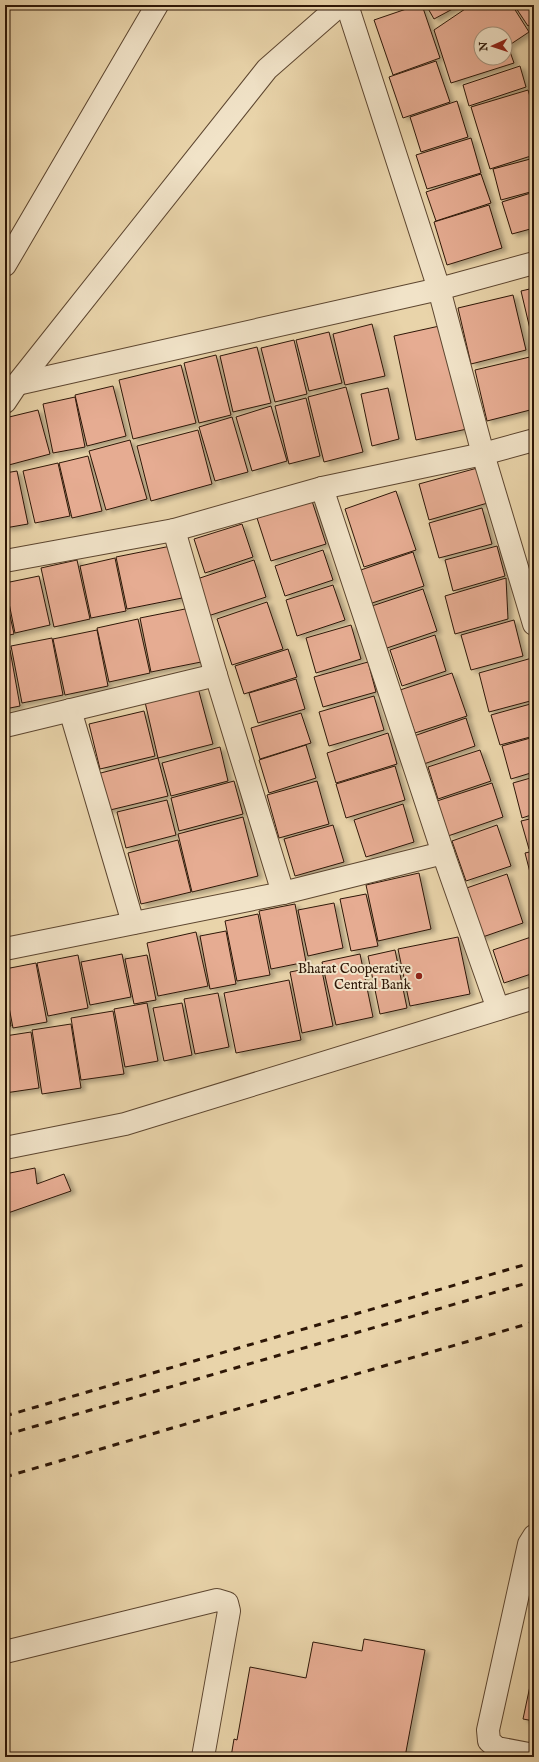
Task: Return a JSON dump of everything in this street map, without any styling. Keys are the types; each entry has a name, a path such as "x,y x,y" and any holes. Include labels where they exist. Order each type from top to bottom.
{"street":[{"path":"5,266 157,5"},
{"path":"5,402 17,384 267,69 340,5"},
{"path":"347,5 439,289 483,454 534,624"},
{"path":"17,384 439,289 534,263"},
{"path":"5,561 174,530 322,488 483,454 534,440"},
{"path":"322,488 443,853 498,1009"},
{"path":"174,530 216,676 283,893"},
{"path":"5,726 216,676"},
{"path":"70,710 133,923"},
{"path":"5,949 283,893 443,853"},
{"path":"5,1148 125,1124 534,998"},
{"path":"534,1536 529,1544 488,1730 489,1741 497,1748 534,1755"},
{"path":"5,1652 217,1600 227,1603 229,1611 203,1757"}],"building":[{"path":"422,5 440,58 393,75 374,20"},
{"path":"426,5 460,5 434,19"},
{"path":"471,5 512,5 529,32 513,43 513,26 473,26 473,66 505,66 451,83 434,30"},
{"path":"514,5 534,5 534,22 528,26"},
{"path":"436,61 450,102 403,118 389,77"},
{"path":"520,66 526,87 469,106 463,85"},
{"path":"528,90 534,110 534,155 490,169 471,107"},
{"path":"457,101 468,137 421,152 410,117"},
{"path":"471,138 481,173 427,189 416,155"},
{"path":"534,158 534,191 501,200 493,169"},
{"path":"481,174 491,203 436,221 426,192"},
{"path":"534,192 534,228 512,234 502,202"},
{"path":"489,205 502,248 447,265 434,222"},
{"path":"534,288 534,346 521,291"},
{"path":"513,295 526,350 471,364 458,308"},
{"path":"372,324 385,376 345,385 333,334"},
{"path":"444,325 467,429 416,440 394,336"},
{"path":"329,332 342,383 309,391 296,340"},
{"path":"294,340 307,394 275,402 261,348"},
{"path":"257,347 271,403 233,412 220,356"},
{"path":"216,355 231,415 199,423 184,363"},
{"path":"534,356 534,409 487,421 475,370"},
{"path":"181,365 196,423 133,439 119,380"},
{"path":"113,386 126,436 87,446 75,395"},
{"path":"346,387 363,452 324,462 308,397"},
{"path":"388,388 399,439 372,446 361,394"},
{"path":"75,397 85,447 53,453 43,404"},
{"path":"306,398 320,456 289,464 275,406"},
{"path":"271,406 287,461 252,471 236,417"},
{"path":"38,410 50,454 5,466 5,418"},
{"path":"232,417 248,472 215,481 199,427"},
{"path":"198,430 212,484 151,501 137,446"},
{"path":"130,440 147,499 106,510 89,451"},
{"path":"88,456 102,511 72,518 59,463"},
{"path":"58,463 70,516 35,523 23,471"},
{"path":"481,467 491,502 429,520 419,484"},
{"path":"17,471 28,524 5,528 5,473"},
{"path":"396,491 416,550 364,567 345,509"},
{"path":"312,501 326,544 271,561 257,518"},
{"path":"482,508 492,544 439,558 429,523"},
{"path":"242,524 253,557 205,573 194,539"},
{"path":"171,546 182,598 127,609 116,557"},
{"path":"497,546 505,576 453,591 445,560"},
{"path":"323,550 333,580 285,596 275,566"},
{"path":"413,552 424,586 366,605 355,572"},
{"path":"115,558 126,611 91,618 80,566"},
{"path":"77,560 90,619 54,627 41,568"},
{"path":"254,560 266,597 208,616 197,579"},
{"path":"39,576 50,625 15,633 5,583"},
{"path":"506,578 508,619 455,634 445,596"},
{"path":"333,585 345,620 297,636 286,600"},
{"path":"423,589 437,631 384,649 369,607"},
{"path":"5,593 14,634 5,636"},
{"path":"267,602 283,649 232,665 217,619"},
{"path":"190,608 201,662 151,672 140,618"},
{"path":"138,619 150,673 109,682 97,628"},
{"path":"514,620 523,656 471,670 461,635"},
{"path":"351,625 361,659 316,673 306,638"},
{"path":"97,630 108,686 65,695 53,639"},
{"path":"435,635 446,671 402,686 390,650"},
{"path":"52,638 63,695 22,703 11,646"},
{"path":"288,649 297,677 244,694 235,666"},
{"path":"10,650 20,706 5,709 5,651"},
{"path":"532,658 534,664 534,700 489,712 479,673"},
{"path":"368,662 376,692 323,707 314,677"},
{"path":"452,673 467,716 415,733 400,690"},
{"path":"296,679 305,709 258,723 249,693"},
{"path":"198,688 213,744 158,758 145,702"},
{"path":"374,696 384,730 329,746 319,712"},
{"path":"534,703 534,736 500,745 491,715"},
{"path":"144,711 155,756 100,769 89,724"},
{"path":"301,713 311,743 260,759 251,728"},
{"path":"466,718 475,746 421,765 411,737"},
{"path":"388,733 397,764 336,783 327,753"},
{"path":"534,737 534,772 511,779 502,746"},
{"path":"306,745 316,778 269,793 259,760"},
{"path":"220,747 228,781 171,796 162,763"},
{"path":"480,750 491,781 438,799 428,767"},
{"path":"158,758 168,796 106,811 97,774"},
{"path":"395,766 405,800 346,818 336,784"},
{"path":"534,777 534,814 522,818 513,783"},
{"path":"234,781 243,814 179,831 171,798"},
{"path":"317,781 329,824 279,838 267,795"},
{"path":"492,783 503,817 448,836 437,801"},
{"path":"167,800 176,835 126,848 117,812"},
{"path":"403,804 414,842 366,857 354,820"},
{"path":"243,817 258,876 192,892 178,834"},
{"path":"534,818 534,848 529,849 521,821"},
{"path":"333,825 344,862 295,876 284,839"},
{"path":"497,825 511,866 466,881 452,841"},
{"path":"178,840 191,892 141,904 128,853"},
{"path":"534,851 534,883 533,884 525,853"},
{"path":"419,873 431,929 378,941 366,885"},
{"path":"507,874 523,923 474,940 458,891"},
{"path":"366,894 378,946 351,951 340,899"},
{"path":"334,903 343,948 308,956 298,910"},
{"path":"295,904 306,962 271,969 259,911"},
{"path":"258,914 270,975 237,981 225,921"},
{"path":"226,931 236,984 210,989 200,936"},
{"path":"196,932 208,986 158,996 147,943"},
{"path":"534,936 534,973 504,983 493,950"},
{"path":"458,937 470,994 410,1006 398,949"},
{"path":"395,950 407,1008 380,1014 368,956"},
{"path":"122,954 131,997 90,1005 81,962"},
{"path":"360,954 373,1017 336,1025 322,962"},
{"path":"78,955 88,1008 48,1016 37,963"},
{"path":"147,955 156,1000 134,1004 125,959"},
{"path":"36,963 47,1022 13,1028 5,986 5,969"},
{"path":"321,966 333,1026 302,1033 290,972"},
{"path":"289,980 301,1040 236,1053 224,993"},
{"path":"218,993 229,1047 195,1054 184,999"},
{"path":"5,995 11,1026 5,1027"},
{"path":"147,1003 158,1061 125,1067 114,1009"},
{"path":"182,1003 192,1055 164,1061 153,1008"},
{"path":"113,1011 124,1074 81,1080 71,1018"},
{"path":"71,1024 81,1088 42,1094 32,1030"},
{"path":"31,1032 39,1088 5,1093 5,1036"},
{"path":"35,1168 37,1184 64,1174 71,1191 5,1214 5,1174"},
{"path":"364,1639 425,1650 405,1757 231,1757 234,1739 237,1740 250,1667 306,1678 313,1642 362,1651"},
{"path":"534,1667 534,1721 523,1719"}],"railway":[{"path":"5,1416 534,1262"},
{"path":"5,1435 534,1281"},
{"path":"5,1477 534,1322"}],"place":[{"name":"Bharat Cooperative Central Bank","path":"419,976"}]}
